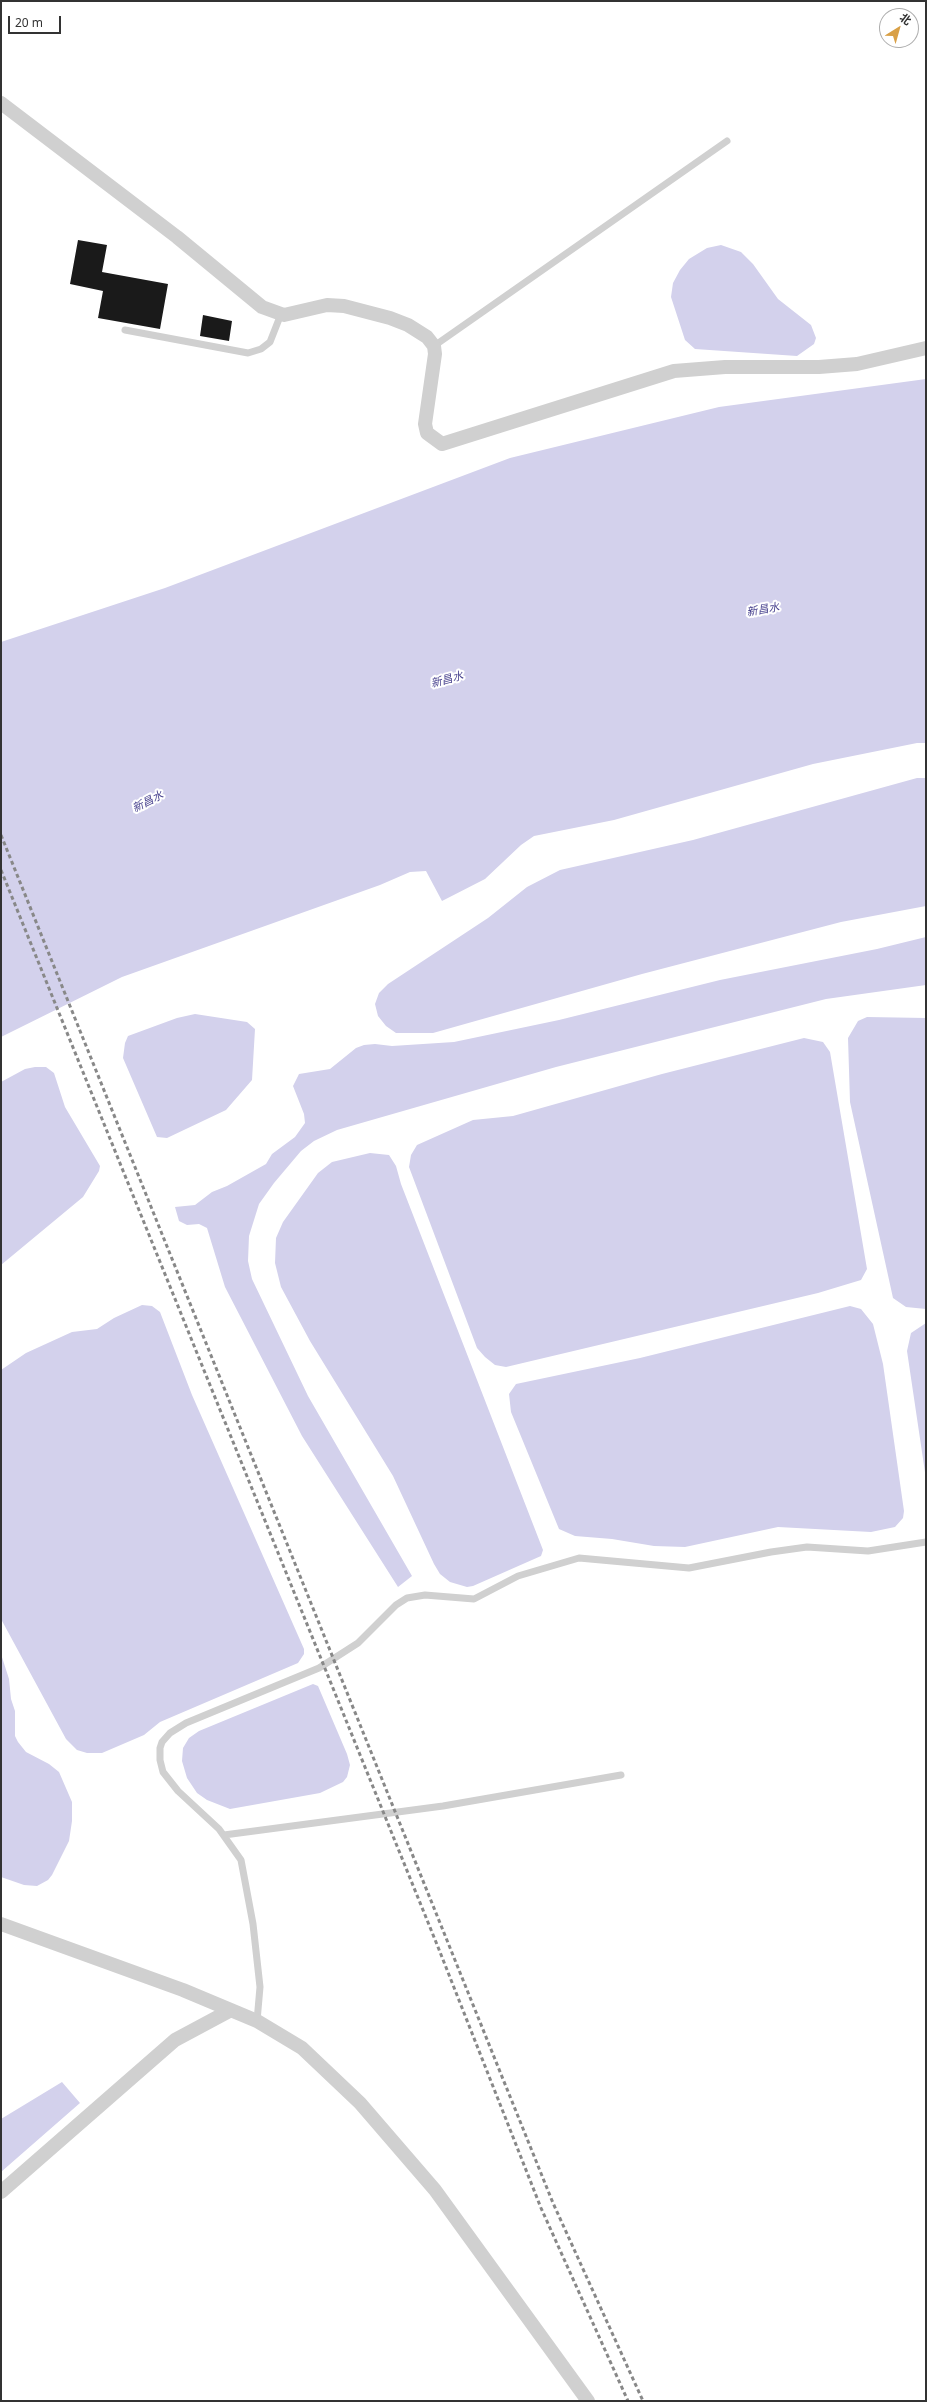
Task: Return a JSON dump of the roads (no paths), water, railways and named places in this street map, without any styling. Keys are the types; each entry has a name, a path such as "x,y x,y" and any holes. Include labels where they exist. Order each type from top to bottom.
{"street":[{"path":"1,103 177,237 262,307 281,314 328,306 344,306 390,318 408,325 427,337 434,346 435,354 425,424 427,432 442,444 674,371 725,367 820,367 857,364 926,348"},
{"path":"1,1924 231,2010 257,2021 302,2048 330,2072 389,2135 435,2190 588,2401"},
{"path":"1,2192 175,2040 231,2010"}],"lane":[{"path":"434,346 727,141"},
{"path":"125,330 248,353 261,349 270,342 281,314"},
{"path":"257,2021 260,1987 254,1924 241,1860 224,1835 167,1777 160,1760 162,1742 170,1733 186,1723 319,1668 358,1643 396,1605 407,1598 425,1595 474,1599 518,1576 579,1558 689,1568 771,1552 807,1547 868,1551 926,1542"},
{"path":"224,1835 443,1806 621,1775"}],"water":[{"path":"721,245 741,252 753,264 778,299 811,325 816,338 814,344 797,356 695,349 685,340 671,297 673,283 680,270 689,259 707,248"},
{"name":"新昌水","path":"926,379 926,743 917,743 813,764 614,820 534,836 521,845 485,879 442,901 426,871 410,872 380,885 122,977 1,1037 1,642 165,588 510,458 719,407"},
{"path":"917,778 926,778 926,906 841,922 642,974 433,1033 396,1033 386,1026 378,1016 375,1004 379,993 388,984 488,918 527,887 560,870 693,840"},
{"path":"926,937 926,985 826,999 556,1067 337,1130 314,1141 301,1151 274,1183 259,1204 249,1236 248,1261 252,1279 308,1396 412,1576 398,1587 302,1436 225,1287 207,1228 199,1224 187,1225 179,1221 175,1207 195,1205 212,1192 227,1186 266,1164 272,1154 295,1137 305,1123 304,1114 293,1086 299,1074 330,1069 356,1048 364,1045 375,1044 392,1046 454,1042 559,1020 720,980 877,949"},
{"path":"195,1014 247,1022 255,1029 252,1080 226,1110 167,1138 157,1137 123,1058 125,1043 128,1036 177,1018"},
{"path":"867,1017 926,1018 926,1309 906,1307 893,1298 850,1102 848,1038 858,1021"},
{"path":"804,1038 823,1042 830,1052 867,1269 861,1280 818,1293 506,1367 495,1365 485,1357 477,1348 409,1167 411,1155 417,1145 473,1120 513,1116 662,1074"},
{"path":"46,1067 54,1073 65,1107 100,1166 99,1171 83,1197 1,1265 1,1082 25,1069"},
{"path":"370,1153 389,1155 396,1166 401,1184 543,1550 541,1556 473,1586 467,1587 450,1582 440,1574 393,1476 310,1341 281,1287 275,1263 276,1238 283,1222 318,1173 332,1162"},
{"path":"142,1305 152,1306 160,1312 192,1395 304,1649 304,1654 298,1663 160,1722 144,1735 102,1753 87,1753 77,1750 66,1739 1,1619 1,1370 26,1353 72,1332 97,1329 114,1318"},
{"path":"850,1306 861,1309 873,1324 883,1364 904,1511 903,1518 895,1527 871,1532 778,1527 685,1547 654,1546 612,1539 575,1536 559,1529 511,1412 509,1394 516,1384 640,1358"},
{"path":"926,1323 926,1479 907,1351 911,1333"},
{"path":"1,1654 9,1679 11,1699 15,1711 15,1736 26,1752 49,1764 59,1772 72,1802 72,1821 69,1841 52,1875 48,1880 37,1886 24,1885 1,1877"},
{"path":"313,1684 318,1686 347,1754 350,1765 347,1777 343,1782 320,1793 230,1809 207,1800 197,1793 187,1778 182,1761 183,1748 189,1738 199,1731"},
{"path":"62,2082 80,2103 1,2172 1,2119"}],"railway":[{"path":"1,835 553,2203 643,2401"},
{"path":"1,870 438,1947 541,2208 628,2401"}]}
